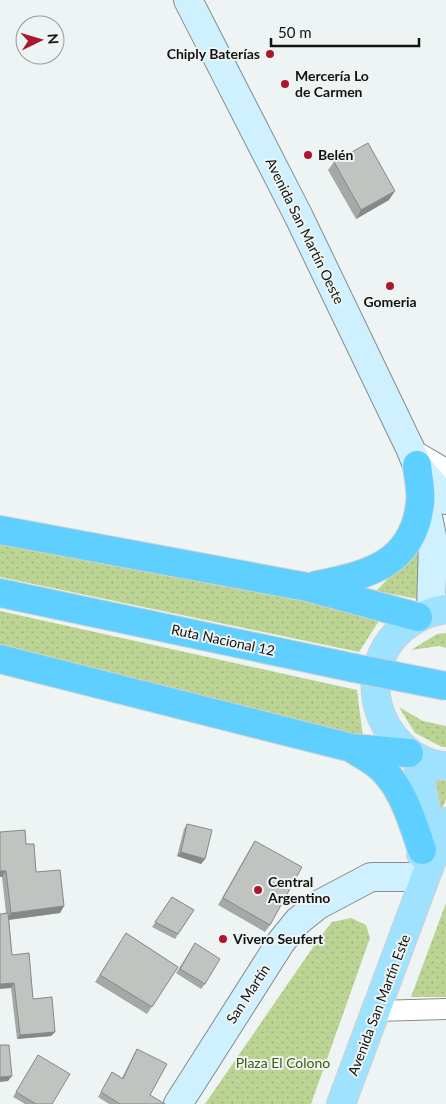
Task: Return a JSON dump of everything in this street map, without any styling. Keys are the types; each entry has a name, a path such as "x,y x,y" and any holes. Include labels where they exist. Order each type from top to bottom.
{"highway":[{"path":"307,587 354,578 378,569 399,554 414,531 421,503 413,457"},
{"path":"0,530 432,612"},
{"name":"Ruta Nacional 12","path":"0,593 446,686"},
{"path":"0,659 352,748 413,756"},
{"path":"352,748 379,766 395,783 412,821 420,863"}],"main road":[{"name":"Avenida San Martín Oeste","path":"188,0 300,217 413,457"},
{"path":"413,457 446,500"},
{"path":"413,457 433,541 432,612 396,633 381,655 375,682 378,709 389,734 413,756 446,766"},
{"path":"413,756 426,811 416,905"},
{"path":"416,905 446,822"},
{"name":"San Martín","path":"178,1104 281,942 298,921 318,905 371,877 420,863"},
{"path":"416,905 446,864"},
{"name":"Avenida San Martín Este","path":"341,1104 416,905"}],"street":[{"path":"413,457 446,469"},
{"path":"376,1011 446,1009"}],"green space":[{"path":"0,544 384,613 359,652 0,577"},
{"path":"421,545 418,599 376,591"},
{"path":"0,611 357,690 363,737 0,645"},
{"path":"446,633 446,648 439,646 411,650 437,634"},
{"path":"399,707 423,721 446,726 446,747 442,747 415,733"},
{"path":"432,772 446,776 446,799 439,818"},
{"path":"446,903 446,997 411,997"},
{"name":"Plaza El Colono","path":"351,918 366,925 370,938 311,1104 205,1104 332,922"}],"building":[{"path":"368,143 395,191 361,210 334,162"},
{"path":"187,824 212,830 205,859 181,852"},
{"path":"25,830 26,844 34,844 36,872 60,870 64,906 11,913 6,871 0,871 0,832"},
{"name":"Central Argentino","path":"255,841 302,867 270,925 223,898"},
{"path":"172,897 194,910 178,934 155,922"},
{"path":"8,913 12,955 29,953 33,999 52,997 55,1032 20,1035 14,983 0,984 0,914"},
{"path":"126,933 178,967 152,1007 100,975"},
{"path":"195,943 220,959 205,984 180,969"},
{"path":"0,1045 9,1045 12,1076 0,1077"},
{"path":"137,1049 167,1064 150,1095 165,1104 120,1104 101,1092 112,1072 123,1079"},
{"path":"38,1055 70,1074 52,1104 36,1104 16,1092"}],"place":[{"name":"Chiply Baterías","path":"270,54"},
{"name":"Mercería Lo de Carmen","path":"285,84"},
{"name":"Belén","path":"308,155"},
{"name":"Gomeria","path":"390,286"},
{"name":"Central Argentino","path":"258,890"},
{"name":"Vivero Seufert","path":"223,939"}]}
